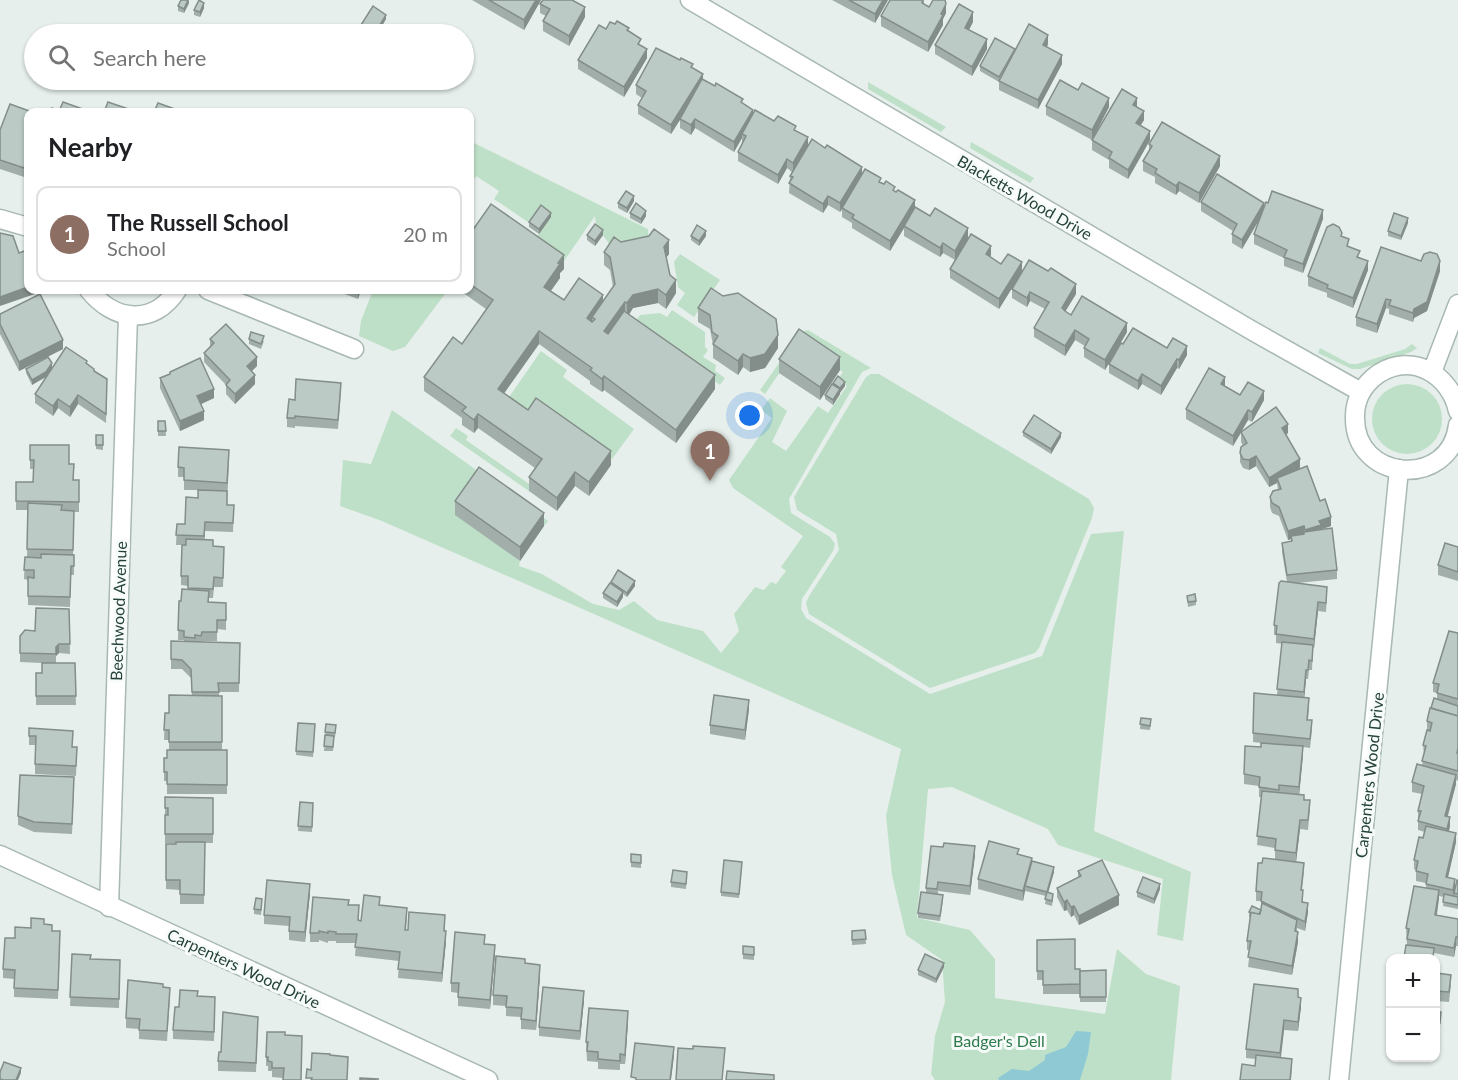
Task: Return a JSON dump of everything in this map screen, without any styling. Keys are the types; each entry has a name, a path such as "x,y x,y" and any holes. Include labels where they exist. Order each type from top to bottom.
{"street":[{"name":"Blacketts Wood Drive","path":"690,0 1251,330 1361,392"},
{"path":"0,219 24,226"},
{"path":"92,294 110,310 128,316 153,311 166,303 174,294"},
{"path":"218,294 354,350"},
{"path":"1432,372 1458,304"},
{"name":"Beechwood Avenue","path":"109,907 128,316"},
{"path":"1458,411 1455,399 1446,383 1432,372 1417,367 1400,366 1384,370 1371,379 1361,392 1355,408 1354,425 1359,442 1370,456 1384,466 1415,470 1429,466 1446,453 1458,431"},
{"name":"Carpenters Wood Drive","path":"1339,1080 1399,469"},
{"name":"Carpenters Wood Drive","path":"0,855 488,1080"}],"green space":[{"path":"868,82 946,127 941,132 868,89"},
{"path":"971,142 1034,178 1030,183 970,148"},
{"path":"474,143 648,229 649,246 610,245 596,226 595,216 564,261 535,240 550,217 531,224 494,199 499,191 476,176 474,179"},
{"path":"680,254 720,280 694,317 677,305 685,293 678,287 674,262"},
{"path":"371,294 445,294 405,347 393,351 359,336 361,321"},
{"path":"672,310 705,332 705,347 708,350 703,357 716,365 715,371 725,378 720,385 634,324 640,315 660,313 667,317"},
{"name":"Badger's Dell","path":"808,330 871,368 862,372 789,499 791,513 830,537 835,544 833,551 802,599 801,609 806,618 930,694 1042,656 1091,534 1124,531 1094,831 1191,872 1183,941 1157,935 1163,879 1058,845 1048,829 952,787 928,789 917,918 970,930 995,959 995,998 1105,1014 1117,949 1146,974 1180,986 1171,1080 935,1080 931,1074 935,1036 945,1002 942,960 906,935 892,875 886,816 901,749 382,521 340,506 343,460 371,464 392,410 548,521 544,526 480,481 455,514 520,561 519,566 542,574 593,604 619,610 634,601 657,620 703,631 721,653 739,631 734,614 755,587 764,590 771,582 776,584 786,571 781,567 803,536 733,488 729,480 772,418 761,410 770,398 787,411 772,442 786,451 818,406 828,413 847,386 838,379 843,372 800,343 765,394 760,390 801,332"},
{"path":"1412,344 1417,348 1411,352 1360,369 1352,369 1318,353 1320,348 1350,364 1357,364 1405,349"},
{"path":"541,351 567,370 563,377 634,429 612,459 535,404 527,415 507,400"},
{"path":"879,374 1089,499 1094,508 1092,518 1035,653 930,688 809,614 806,603 809,596 839,550 836,534 797,510 794,497 866,377"},
{"path":"1400,384 1414,384 1427,390 1436,399 1442,412 1440,432 1432,444 1414,454 1400,454 1387,448 1378,439 1372,426 1372,412 1378,399 1387,390"},
{"path":"456,428 468,436 466,440 532,486 529,491 450,436"}],"water":[{"path":"1076,1031 1091,1032 1088,1054 1080,1080 999,1080 998,1078 1012,1069 1029,1071 1045,1060 1045,1055 1066,1047"}],"building":[{"path":"181,0 188,0 184,9 178,6"},
{"path":"199,0 204,3 200,12 194,10"},
{"path":"489,0 536,0 524,20"},
{"path":"543,0 572,0 585,7 569,36 543,21 550,9 540,4"},
{"path":"849,0 883,0 875,14"},
{"path":"890,0 923,0 922,3 929,7 933,0 945,0 946,4 941,14 943,15 928,42 881,16"},
{"path":"959,4 973,12 965,28 987,39 972,67 935,45"},
{"path":"373,6 386,15 380,24 362,24"},
{"path":"617,21 641,39 638,44 647,49 624,87 578,60 599,25 606,29 610,22 615,24"},
{"path":"1029,24 1048,35 1043,45 1062,55 1038,100 999,81"},
{"path":"995,38 1015,49 999,77 980,66"},
{"path":"656,48 693,64 691,67 703,74 671,125 638,105 646,91 636,85"},
{"path":"702,79 715,86 716,83 743,99 741,102 753,110 734,142 695,119 691,125 680,119"},
{"path":"1060,80 1078,90 1082,83 1109,98 1092,130 1046,106"},
{"path":"1122,89 1137,98 1133,105 1144,111 1136,123 1150,131 1128,170 1109,158 1112,152 1092,140"},
{"path":"63,102 80,108 60,108"},
{"path":"108,102 125,108 106,108"},
{"path":"158,103 172,108 156,108"},
{"path":"10,104 24,109 24,168 0,160 0,130"},
{"path":"755,110 774,121 778,116 796,126 794,130 808,137 793,163 787,159 778,175 738,152 746,136 742,134"},
{"path":"1162,122 1220,156 1199,193 1179,182 1176,186 1155,173 1157,169 1143,161 1152,146 1149,144"},
{"path":"812,139 825,148 827,145 862,167 840,203 828,196 823,204 789,183 793,177 790,176"},
{"path":"865,169 881,178 879,182 884,184 886,181 895,187 893,190 896,192 898,190 915,200 890,241 852,218 854,215 842,208"},
{"path":"1217,174 1264,203 1242,240 1232,234 1237,224 1201,202"},
{"path":"626,191 634,196 627,208 618,203"},
{"path":"1272,191 1323,210 1303,264 1284,257 1287,250 1254,234"},
{"path":"636,203 646,211 641,219 630,213"},
{"path":"491,204 564,255 544,287 564,300 579,278 603,295 587,318 592,322 595,319 592,317 615,284 610,257 604,252 614,237 621,242 649,236 654,229 669,240 664,247 670,275 676,280 666,295 658,289 633,295 627,303 625,302 604,331 608,334 624,311 715,375 676,430 604,376 602,379 590,370 592,368 539,331 498,389 528,410 536,398 611,451 589,482 575,472 557,498 529,477 542,459 478,414 474,420 462,411 466,407 424,377 453,337 462,344 493,300 474,287 474,228"},
{"path":"541,205 551,213 539,229 529,222"},
{"path":"915,207 930,216 935,208 968,228 955,251 943,243 940,248 904,226"},
{"path":"1394,213 1408,218 1401,236 1388,231"},
{"path":"595,224 603,230 595,241 587,235"},
{"path":"1333,224 1339,227 1341,236 1349,239 1347,246 1360,251 1357,257 1368,261 1353,298 1327,288 1328,285 1308,276 1327,227"},
{"path":"697,225 706,231 699,241 691,236"},
{"path":"0,233 13,236 19,253 24,251 24,288 0,297"},
{"path":"971,234 991,246 986,254 1001,264 1008,254 1022,262 999,299 950,269"},
{"path":"1381,247 1421,261 1424,254 1430,252 1437,254 1440,261 1427,302 1414,309 1413,313 1389,305 1391,300 1386,299 1377,324 1356,317"},
{"path":"1029,260 1048,271 1051,268 1076,284 1062,308 1071,315 1082,296 1127,323 1105,360 1084,348 1089,339 1075,330 1065,346 1034,328 1049,302 1030,292 1027,298 1012,289"},
{"path":"711,288 723,296 738,293 776,319 778,335 765,354 750,358 743,354 738,361 713,344 718,336 712,332 710,315 698,308"},
{"path":"40,294 63,340 19,362 0,324 0,314"},
{"path":"226,324 257,357 247,366 255,375 235,394 226,385 230,380 204,353 214,343 210,339"},
{"path":"1133,328 1167,348 1173,338 1187,346 1161,386 1142,374 1138,381 1109,364"},
{"path":"799,329 840,357 820,387 779,359"},
{"path":"251,332 264,336 261,344 249,339"},
{"path":"66,347 87,361 86,363 94,371 107,379 106,414 78,395 70,407 58,399 53,406 35,394"},
{"path":"48,357 52,363 46,372 32,380 26,369"},
{"path":"200,358 214,389 197,396 204,411 180,421 160,378"},
{"path":"1209,368 1225,377 1221,384 1240,395 1248,382 1264,391 1252,412 1248,410 1233,436 1186,409"},
{"path":"838,376 845,382 840,388 833,383"},
{"path":"296,379 341,383 338,420 295,416 295,418 287,418 289,399 295,400"},
{"path":"832,384 840,389 833,400 825,395"},
{"path":"1276,407 1288,424 1282,428 1300,459 1269,478 1256,456 1249,460 1243,459 1240,453 1241,447 1247,443 1241,432"},
{"path":"1034,415 1061,433 1051,449 1023,432"},
{"path":"158,421 165,421 166,431 158,431"},
{"path":"96,435 103,435 103,445 96,445"},
{"path":"30,445 69,445 69,464 74,464 73,480 79,480 79,502 16,501 16,482 33,482 34,460 30,460"},
{"path":"179,447 229,450 227,483 184,480 184,468 178,467"},
{"path":"1307,466 1320,501 1325,499 1331,517 1319,521 1321,525 1305,530 1304,526 1288,531 1279,507 1272,503 1270,497 1273,491 1281,489 1277,478"},
{"path":"479,467 544,513 520,547 455,501"},
{"path":"198,490 227,491 227,505 234,505 233,523 205,522 204,536 176,535 177,524 185,524 186,497 198,498"},
{"path":"28,503 62,505 61,510 74,511 73,550 27,549"},
{"path":"1332,528 1337,570 1287,575 1282,543 1292,541 1291,536 1304,534 1304,532"},
{"path":"186,539 213,540 213,546 224,547 223,578 214,577 213,589 188,588 188,576 181,576 182,545 186,545"},
{"path":"1445,543 1458,547 1458,572 1438,565"},
{"path":"41,554 74,555 74,566 71,566 70,597 28,596 28,577 34,578 34,570 24,570 25,557 41,558"},
{"path":"618,570 635,581 627,593 611,582"},
{"path":"1281,581 1327,587 1326,603 1318,602 1314,639 1276,634 1277,626 1274,625"},
{"path":"610,583 623,592 617,602 603,593"},
{"path":"182,589 209,591 208,602 226,603 226,620 217,620 217,632 202,632 201,636 195,635 195,638 184,637 184,631 178,630 179,601 181,601"},
{"path":"1195,594 1196,601 1188,602 1187,596"},
{"path":"36,608 69,609 70,644 59,644 56,647 56,654 20,653 20,636 25,630 35,631"},
{"path":"1449,631 1458,633 1458,699 1437,693 1439,684 1433,683"},
{"path":"171,641 240,643 239,683 218,683 219,692 192,692 191,669 182,660 171,659"},
{"path":"1282,642 1313,645 1312,661 1309,660 1308,670 1306,670 1304,692 1277,689"},
{"path":"42,663 75,663 76,696 36,696 36,673 42,673"},
{"path":"1254,693 1309,698 1307,720 1312,720 1310,739 1253,733"},
{"path":"169,695 222,696 222,742 169,742 169,730 164,730 165,713 169,713"},
{"path":"714,695 749,700 745,730 710,725"},
{"path":"1434,698 1458,706 1458,716 1431,708"},
{"path":"1430,708 1458,716 1458,771 1422,761 1426,746 1423,745 1427,730 1430,731 1432,723 1427,721"},
{"path":"1141,718 1151,719 1150,726 1140,724"},
{"path":"298,723 315,724 313,752 296,751"},
{"path":"326,724 336,725 335,733 325,732"},
{"path":"29,728 73,731 72,747 77,747 76,766 35,764 36,736 29,736"},
{"path":"325,735 334,736 333,747 324,746"},
{"path":"1261,743 1303,746 1299,787 1279,785 1279,790 1259,787 1260,777 1244,774 1245,746 1261,747"},
{"path":"167,750 227,750 227,785 167,784 164,758 167,758"},
{"path":"1417,764 1456,775 1445,816 1450,817 1447,829 1418,821 1424,786 1412,782"},
{"path":"20,775 74,777 72,824 34,822 18,816"},
{"path":"1262,791 1304,795 1304,800 1310,800 1308,820 1300,820 1296,853 1275,850 1276,839 1257,836"},
{"path":"165,797 213,798 213,834 165,834 165,815 168,815 168,808 165,808"},
{"path":"300,802 313,803 312,827 298,826"},
{"path":"1426,826 1456,833 1446,877 1455,879 1453,890 1426,884 1428,874 1416,871 1418,861 1414,860 1419,837 1423,838"},
{"path":"989,841 1019,849 1017,854 1032,858 1023,891 978,879"},
{"path":"176,842 205,842 204,895 180,894 180,880 166,880 166,844 176,844"},
{"path":"944,843 975,846 970,886 938,882 937,889 926,888 931,846 943,847"},
{"path":"631,854 641,855 641,863 631,862"},
{"path":"1263,858 1304,863 1301,890 1303,890 1302,902 1308,903 1305,922 1261,901 1262,892 1256,891 1258,863 1262,863"},
{"path":"724,860 742,862 739,894 721,892"},
{"path":"1102,860 1119,895 1079,916 1074,906 1071,907 1067,900 1064,902 1057,888 1081,876 1078,871"},
{"path":"1032,861 1054,867 1047,892 1025,886"},
{"path":"673,870 687,872 686,884 671,882"},
{"path":"1143,877 1160,884 1154,899 1137,892"},
{"path":"267,880 310,884 305,932 289,931 290,917 264,915"},
{"path":"1458,880 1458,894 1454,893"},
{"path":"1414,886 1439,890 1435,915 1458,919 1458,937 1456,937 1454,948 1407,939 1409,929 1406,928"},
{"path":"921,892 943,895 940,916 918,913"},
{"path":"1047,892 1053,894 1052,901 1045,899"},
{"path":"1444,894 1458,897 1458,905 1443,902"},
{"path":"364,895 380,897 379,905 407,908 405,930 408,930 409,912 445,915 444,931 446,931 442,973 398,969 400,952 355,947 357,934 336,934 336,932 328,931 328,933 319,931 319,933 310,933 313,897 349,900 348,905 359,905 358,920 361,921"},
{"path":"256,898 262,899 261,910 254,909"},
{"path":"1262,903 1297,920 1295,931 1298,932 1292,966 1248,957 1251,941 1247,941 1251,912 1260,914"},
{"path":"1252,906 1261,910 1259,914 1249,912"},
{"path":"31,918 44,919 44,924 52,925 52,931 60,931 58,990 14,988 15,970 3,969 5,938 15,938 15,927 31,928"},
{"path":"865,930 866,939 852,940 852,931"},
{"path":"455,932 485,935 484,944 495,945 490,1000 458,997 459,983 451,983"},
{"path":"1075,939 1075,969 1080,969 1080,984 1043,985 1043,971 1037,971 1037,940"},
{"path":"1406,945 1434,948 1433,954 1405,954"},
{"path":"743,946 754,947 754,955 743,954"},
{"path":"72,954 91,955 90,959 120,960 119,999 70,997"},
{"path":"925,954 944,963 936,979 918,970"},
{"path":"496,956 525,959 525,963 540,965 536,1021 521,1019 522,1008 506,1007 507,996 493,995"},
{"path":"1106,970 1106,997 1080,997 1080,971"},
{"path":"1440,974 1451,975 1449,992 1440,991"},
{"path":"128,980 163,984 163,987 170,988 167,1031 139,1030 140,1019 126,1018"},
{"path":"1254,984 1298,989 1298,997 1301,998 1298,1022 1284,1020 1280,1053 1246,1049"},
{"path":"543,987 584,991 580,1031 539,1027"},
{"path":"180,990 198,991 197,996 215,997 214,1032 173,1030 175,1007 179,1007"},
{"path":"589,1008 628,1011 625,1055 620,1054 620,1061 598,1059 598,1052 587,1051"},
{"path":"223,1012 258,1017 256,1063 218,1061 219,1052 221,1052"},
{"path":"267,1032 285,1032 285,1035 302,1036 301,1080 283,1080 284,1068 272,1068 272,1062 266,1057"},
{"path":"635,1043 674,1047 670,1080 636,1080 631,1077"},
{"path":"693,1046 725,1048 722,1080 676,1080 678,1048 693,1049"},
{"path":"312,1053 348,1057 347,1080 306,1078 307,1069 311,1070"},
{"path":"1256,1055 1292,1059 1290,1080 1240,1080 1242,1064 1255,1066"},
{"path":"4,1062 21,1068 16,1080 0,1079"},
{"path":"727,1071 774,1075 774,1080 726,1080"}],"place":[{"name":"The Russell School","path":"710,481"}]}
